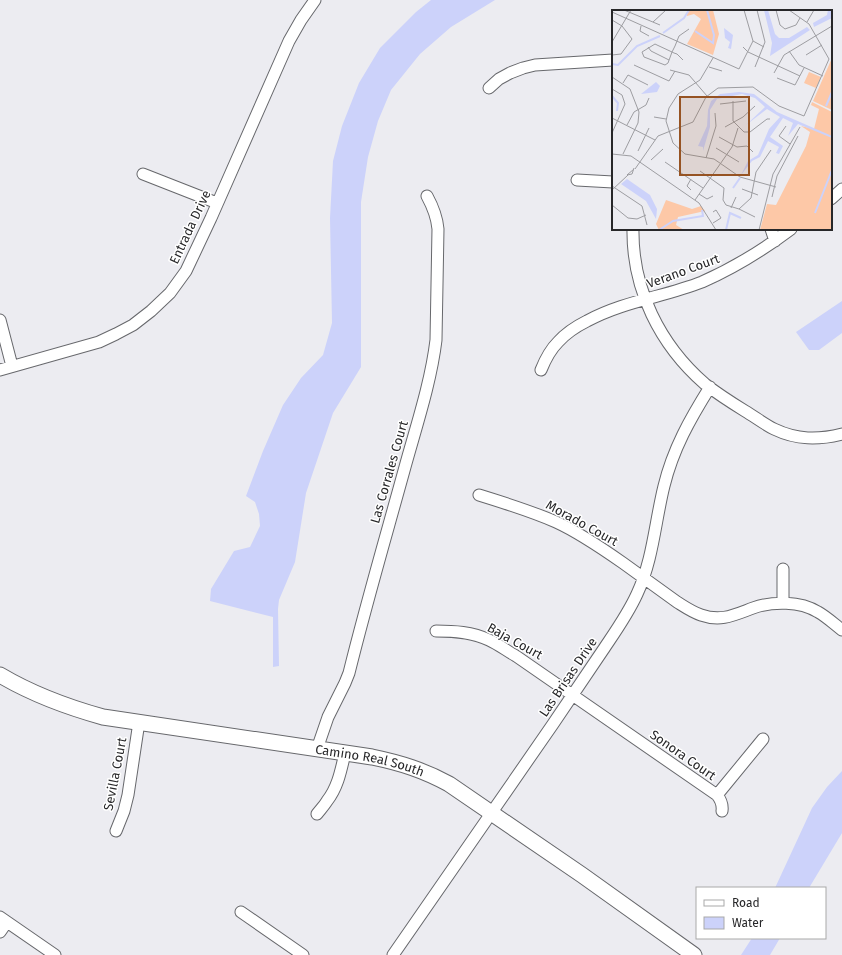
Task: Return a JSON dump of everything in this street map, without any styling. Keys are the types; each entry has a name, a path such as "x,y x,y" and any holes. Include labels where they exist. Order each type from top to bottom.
{"street":[{"name":"Entrada Drive","path":"0,370 99,342 133,325 170,293 186,271 289,40 315,0"},
{"path":"488,88 499,79 523,68 612,60"},
{"path":"143,174 217,204"},
{"path":"577,180 612,182"},
{"path":"832,198 842,189"},
{"name":"Las Corrales Court","path":"317,749 328,717 345,684 424,399 434,353 436,340 438,230 437,218 432,204 427,196"},
{"path":"633,230 634,257 645,299 654,320 665,339 688,368 728,400 774,429 786,434 813,439 827,438 842,434"},
{"path":"770,230 775,241"},
{"name":"Verano Court","path":"541,370 553,347 566,334 580,324 599,314 619,307 673,292 701,282 743,262 790,230"},
{"path":"0,320 12,366"},
{"name":"Las Brisas Drive","path":"393,955 626,616 648,567 664,487 673,457 685,429 710,387"},
{"name":"Morado Court","path":"479,495 508,503 558,523 622,562 664,593 695,613 708,617 721,618 770,604 783,603 814,610 842,630"},
{"path":"783,569 783,603"},
{"name":"Baja Court","path":"436,631 452,631 490,640 573,695"},
{"name":"Camino Real South","path":"0,675 52,701 103,717 380,758 410,766 449,784 582,875 694,955"},
{"name":"Sonora Court","path":"573,695 717,795 763,739"},
{"name":"Sevilla Court","path":"116,831 124,811 128,795 139,722"},
{"path":"317,814 336,787 345,753"},
{"path":"717,795 721,799 722,810"},
{"path":"241,912 303,955"},
{"path":"0,932 3,920 55,955"}],"water":[{"path":"431,0 495,0 451,27 420,54 391,90 378,121 368,157 361,202 361,367 333,413 306,493 295,562 279,600 279,666 273,667 273,617 210,601 211,589 234,551 250,547 260,526 259,514 255,502 246,496 263,451 283,405 301,378 323,355 332,323 330,218 333,161 342,126 359,83 380,48 416,12"},
{"path":"842,301 842,333 819,350 809,350 796,332"},
{"path":"842,771 842,833 810,887 775,887 812,808 827,787"},
{"path":"751,939 779,939 770,955 741,955"}]}
